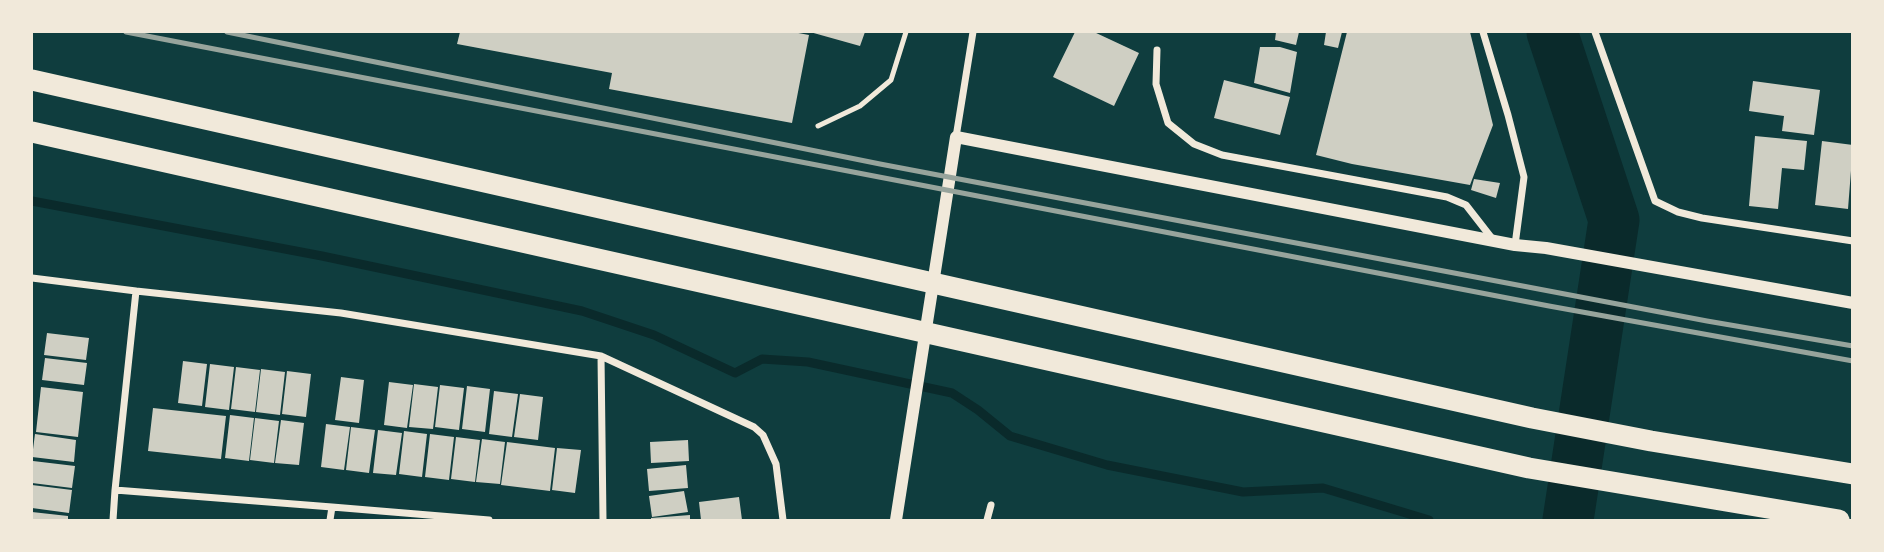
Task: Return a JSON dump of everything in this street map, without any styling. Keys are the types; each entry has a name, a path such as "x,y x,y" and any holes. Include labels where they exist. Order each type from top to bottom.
{"highway":[{"path":"32,80 1532,418 1651,441 1853,474"},
{"path":"32,132 1529,468 1839,520"}],"street":[{"path":"896,520 973,32"},
{"path":"1483,32 1524,177 1515,245"},
{"path":"1595,32 1656,201 1678,212 1702,218 1853,241"},
{"path":"1157,50 1156,84 1168,123 1194,144 1222,155 1447,197 1466,205 1494,241"},
{"path":"956,136 1515,245 1546,248 1853,303"},
{"path":"32,278 341,313 601,356 754,427 763,435 776,464 783,520"},
{"path":"113,520 136,291"},
{"path":"601,356 603,520"},
{"path":"115,489 489,520"},
{"path":"987,520 990,506"},
{"path":"330,520 332,507"}],"lane":[{"path":"818,126 860,106 891,80 906,32"}],"building":[{"path":"460,32 793,32 809,35 792,123 609,89 612,73 457,44"},
{"path":"810,32 865,32 860,46"},
{"path":"1075,32 1094,32 1139,53 1114,106 1053,77"},
{"path":"1276,32 1299,32 1296,45 1275,40"},
{"path":"1326,32 1342,32 1338,48 1324,45"},
{"path":"1347,32 1470,32 1493,125 1470,185 1316,155"},
{"path":"1260,47 1280,47 1297,52 1290,93 1254,83"},
{"path":"1224,80 1290,97 1280,135 1214,118"},
{"path":"1753,81 1820,90 1814,135 1782,131 1784,116 1749,111"},
{"path":"1755,136 1807,141 1804,170 1782,168 1778,209 1749,206"},
{"path":"1822,141 1853,145 1848,209 1815,205"},
{"path":"1474,179 1500,183 1496,198 1471,190"},
{"path":"47,333 89,338 86,360 44,355"},
{"path":"45,358 87,363 84,385 42,380"},
{"path":"183,361 207,364 202,406 178,403"},
{"path":"210,364 234,367 229,410 205,407"},
{"path":"236,367 260,370 255,412 231,409"},
{"path":"261,369 285,372 280,415 256,412"},
{"path":"287,371 311,374 306,417 282,414"},
{"path":"341,377 364,380 359,423 335,420"},
{"path":"389,382 413,385 407,428 384,425"},
{"path":"414,384 438,387 433,429 409,427"},
{"path":"440,385 464,388 459,430 435,427"},
{"path":"467,386 490,389 485,432 462,429"},
{"path":"41,387 83,392 78,437 36,432"},
{"path":"494,391 518,394 512,437 489,434"},
{"path":"520,394 543,397 538,440 514,437"},
{"path":"153,408 226,416 221,459 148,451"},
{"path":"230,415 254,418 249,461 225,458"},
{"path":"255,418 279,421 274,463 250,460"},
{"path":"281,420 304,423 299,465 275,463"},
{"path":"326,424 350,427 344,470 321,467"},
{"path":"351,427 375,430 369,473 346,470"},
{"path":"378,430 402,433 396,475 373,473"},
{"path":"404,431 427,434 422,477 399,474"},
{"path":"35,434 76,440 74,462 32,457"},
{"path":"430,434 454,437 449,480 425,477"},
{"path":"456,437 480,440 475,482 451,479"},
{"path":"482,439 505,442 500,484 476,482"},
{"path":"688,440 689,461 651,463 650,442"},
{"path":"507,442 555,448 550,491 501,485"},
{"path":"557,448 581,450 575,493 552,490"},
{"path":"33,461 75,466 72,488 32,483"},
{"path":"686,465 688,488 649,491 647,469"},
{"path":"32,485 72,490 69,513 32,508"},
{"path":"684,491 688,512 652,517 649,496"},
{"path":"739,497 742,520 701,520 699,502"},
{"path":"32,512 68,516 68,520 32,520"},
{"path":"690,515 690,520 651,520 651,518"}],"waterway":[{"path":"1552,32 1614,220 1568,520"},
{"path":"32,201 322,256 582,311 654,335 735,373 762,359 808,362 952,393 1010,436 1107,465 1243,492 1323,488 1429,520"}],"railway":[{"path":"126,32 1549,306 1853,361"},
{"path":"227,32 880,164 1707,321 1853,346"}]}
